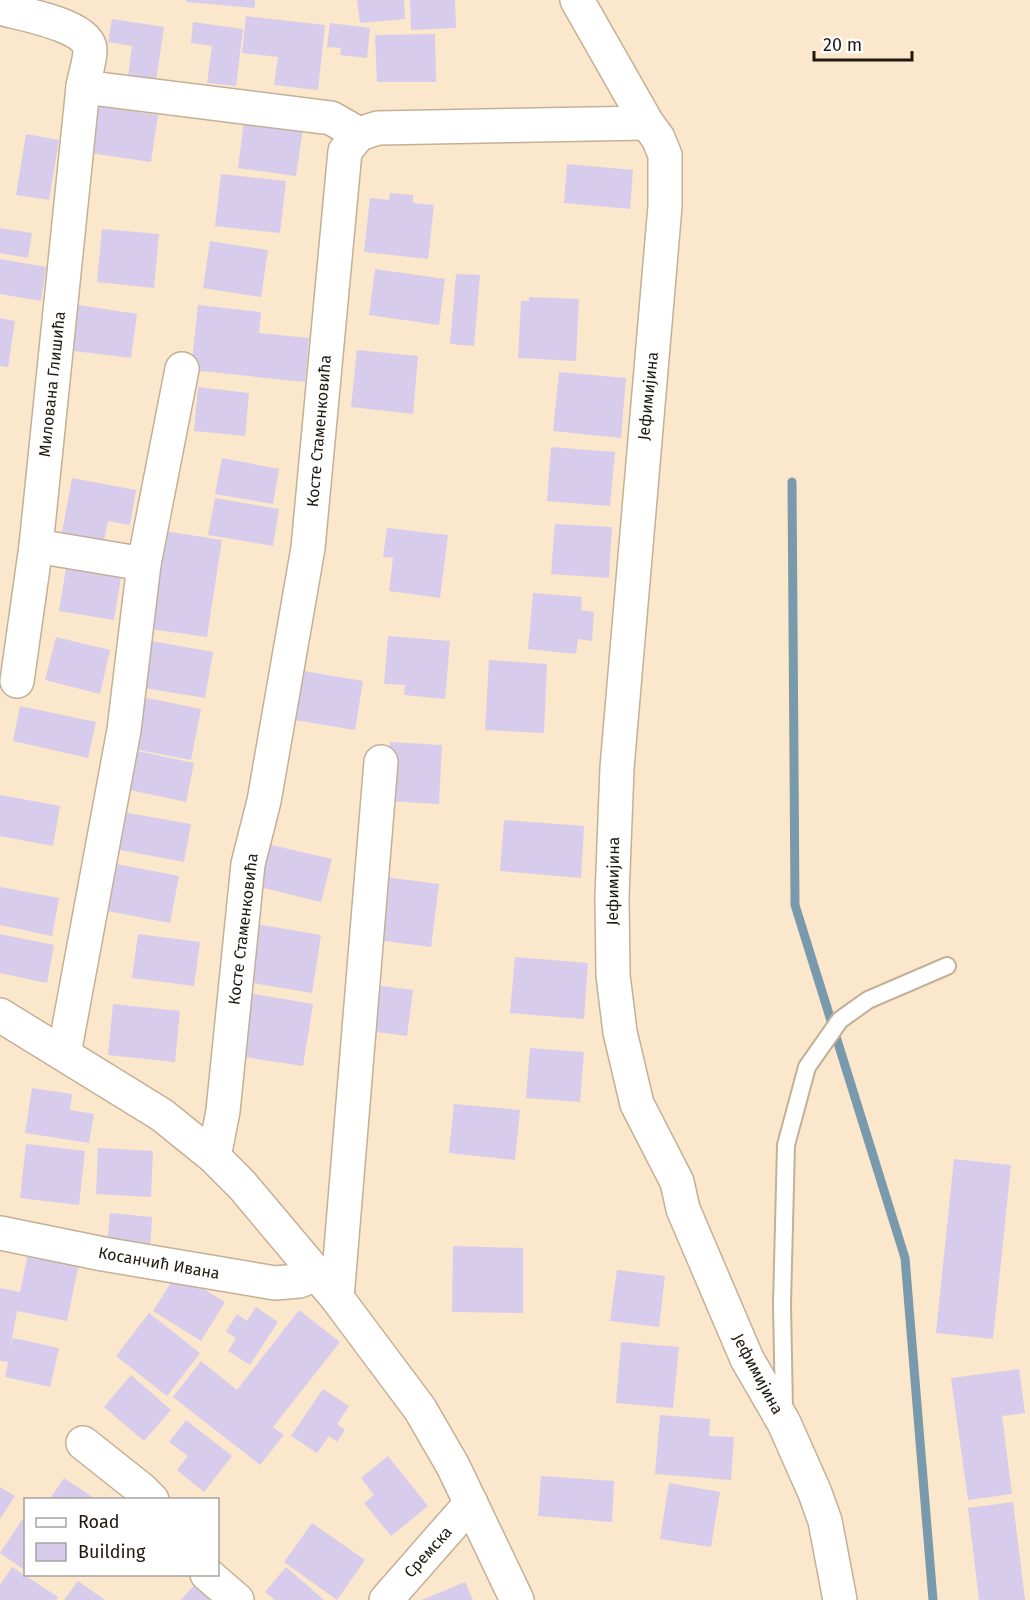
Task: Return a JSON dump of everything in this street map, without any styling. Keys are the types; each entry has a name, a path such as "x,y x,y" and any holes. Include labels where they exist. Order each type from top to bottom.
{"street":[{"path":"82,87 331,118 359,134 378,128 647,123 577,0"},
{"name":"Милована Глишића","path":"0,8 74,29 86,38 90,48 82,87 36,546 17,681"},
{"name":"Јефимијина","path":"647,123 658,138 665,154 665,206 617,768 612,897 612,963 615,1001 626,1064 637,1104 677,1182 684,1209 747,1359 784,1423 809,1477 825,1521 840,1600"},
{"name":"Косте Стаменковића","path":"214,1157 223,1111 248,864 264,801 308,548 345,152 359,134"},
{"path":"64,1054 124,730 144,564 182,369"},
{"path":"36,546 144,564"},
{"path":"327,1286 381,762"},
{"path":"0,1015 162,1115 214,1157 242,1185 327,1286 420,1409 471,1503 517,1600"},
{"name":"Косанчић Ивана","path":"0,1233 103,1254 275,1283 300,1281 327,1286"},
{"path":"83,1443 141,1488 150,1498"},
{"name":"Сремска","path":"386,1600 471,1503"},
{"path":"208,1576 237,1600"}],"lane":[{"path":"784,1423 782,1304 786,1145 807,1067 840,1020 868,1000 947,966"}],"building":[{"path":"186,0 255,0 255,8 186,2"},
{"path":"357,0 404,0 405,19 360,23"},
{"path":"410,0 455,0 456,28 411,30"},
{"path":"246,16 325,25 318,90 274,85 278,57 242,53"},
{"path":"112,19 164,27 156,81 128,77 132,46 108,42"},
{"path":"193,22 243,29 236,86 207,83 212,46 191,43"},
{"path":"330,23 370,28 367,58 340,55 341,48 327,47"},
{"path":"435,34 436,82 377,82 375,35"},
{"path":"97,106 158,115 151,162 90,153"},
{"path":"244,121 303,129 296,176 238,168"},
{"path":"26,134 59,140 49,200 16,195"},
{"path":"567,164 633,170 630,209 564,203"},
{"path":"221,174 286,181 280,233 215,226"},
{"path":"390,193 413,195 413,203 434,205 428,259 364,252 370,198 389,200"},
{"path":"0,228 32,233 28,258 0,253"},
{"path":"102,229 159,234 154,288 97,282"},
{"path":"210,241 268,250 261,297 203,288"},
{"path":"0,259 46,267 41,301 0,294"},
{"path":"375,269 445,279 439,325 369,315"},
{"path":"456,274 480,275 474,346 450,344"},
{"path":"529,297 579,299 576,361 518,358 521,301 529,301"},
{"path":"72,304 137,314 131,358 66,350"},
{"path":"198,305 261,312 259,333 309,338 305,382 191,370"},
{"path":"0,318 15,321 8,367 0,366"},
{"path":"357,350 418,356 413,414 351,407"},
{"path":"559,372 626,378 621,438 553,431"},
{"path":"198,387 249,393 245,436 194,431"},
{"path":"551,447 615,452 610,506 547,501"},
{"path":"222,458 279,469 273,504 215,494"},
{"path":"72,478 136,490 130,525 108,521 103,546 61,538"},
{"path":"215,498 279,509 273,546 208,535"},
{"path":"555,524 612,527 609,578 551,574"},
{"path":"387,528 448,535 440,598 389,591 393,558 383,557"},
{"path":"164,531 222,540 207,637 150,629"},
{"path":"67,562 122,571 114,620 59,611"},
{"path":"533,593 582,597 581,610 594,612 592,641 578,639 576,654 528,649"},
{"path":"388,636 450,641 445,699 404,695 405,685 384,684"},
{"path":"56,637 110,650 100,694 45,680"},
{"path":"152,641 213,652 205,698 144,688"},
{"path":"489,660 547,664 544,733 485,730"},
{"path":"292,669 363,681 355,730 283,718"},
{"path":"143,697 201,709 191,760 133,749"},
{"path":"20,706 96,722 88,758 13,741"},
{"path":"390,742 442,745 439,804 387,801"},
{"path":"137,751 194,763 186,802 130,790"},
{"path":"0,795 60,806 53,846 0,836"},
{"path":"122,812 191,824 184,862 115,849"},
{"path":"504,820 584,826 581,878 500,871"},
{"path":"267,844 332,859 321,902 256,886"},
{"path":"111,863 179,876 170,923 102,910"},
{"path":"377,876 439,884 431,947 369,939"},
{"path":"0,887 59,898 52,936 0,925"},
{"path":"256,924 321,935 312,993 247,982"},
{"path":"0,934 54,945 47,983 0,973"},
{"path":"138,934 200,942 194,986 132,978"},
{"path":"515,957 588,963 584,1019 510,1013"},
{"path":"367,984 413,990 407,1036 361,1030"},
{"path":"248,993 313,1004 303,1066 238,1056"},
{"path":"113,1004 180,1011 175,1062 108,1055"},
{"path":"530,1048 584,1052 580,1102 526,1098"},
{"path":"32,1088 72,1094 70,1110 94,1114 89,1143 25,1133"},
{"path":"454,1104 520,1110 515,1160 449,1153"},
{"path":"26,1144 85,1151 79,1205 20,1198"},
{"path":"98,1148 153,1151 151,1197 96,1194"},
{"path":"954,1159 1011,1165 993,1339 936,1333"},
{"path":"110,1213 152,1217 150,1250 107,1246"},
{"path":"453,1246 523,1248 523,1313 452,1312"},
{"path":"29,1249 80,1259 67,1321 17,1311 10,1349 13,1338 59,1348 50,1387 5,1377 8,1362 0,1361 0,1288 20,1292"},
{"path":"617,1270 665,1276 659,1327 610,1321"},
{"path":"177,1273 225,1302 201,1341 153,1311"},
{"path":"256,1307 278,1322 250,1365 228,1351 236,1338 226,1332 237,1314 247,1321"},
{"path":"299,1310 340,1342 273,1427 284,1435 260,1465 173,1397 201,1361 237,1390"},
{"path":"149,1313 200,1353 167,1396 116,1356"},
{"path":"621,1342 679,1347 673,1408 616,1403"},
{"path":"1019,1369 1025,1413 1002,1416 1012,1494 968,1500 951,1378"},
{"path":"131,1375 171,1410 144,1441 104,1407"},
{"path":"323,1389 349,1406 337,1424 345,1430 337,1442 329,1436 317,1453 291,1436"},
{"path":"660,1415 710,1419 709,1436 734,1437 731,1480 655,1474"},
{"path":"186,1420 232,1456 204,1492 177,1470 188,1456 169,1442"},
{"path":"388,1456 428,1506 391,1536 364,1503 374,1495 361,1478"},
{"path":"541,1476 614,1481 612,1522 538,1516"},
{"path":"64,1478 94,1498 50,1498"},
{"path":"669,1483 720,1492 711,1547 660,1539"},
{"path":"0,1487 15,1496 0,1519"},
{"path":"1013,1502 1025,1600 979,1600 968,1508"},
{"path":"24,1517 24,1568 0,1553"},
{"path":"312,1523 365,1560 337,1600 284,1562"},
{"path":"12,1567 58,1597 56,1600 0,1600 0,1585"},
{"path":"286,1567 324,1600 275,1600 265,1592"},
{"path":"78,1581 105,1600 64,1600"},
{"path":"465,1582 473,1600 422,1600"},
{"path":"196,1583 215,1600 181,1600"}],"waterway":[{"path":"792,482 795,905 905,1258 933,1600"}]}
